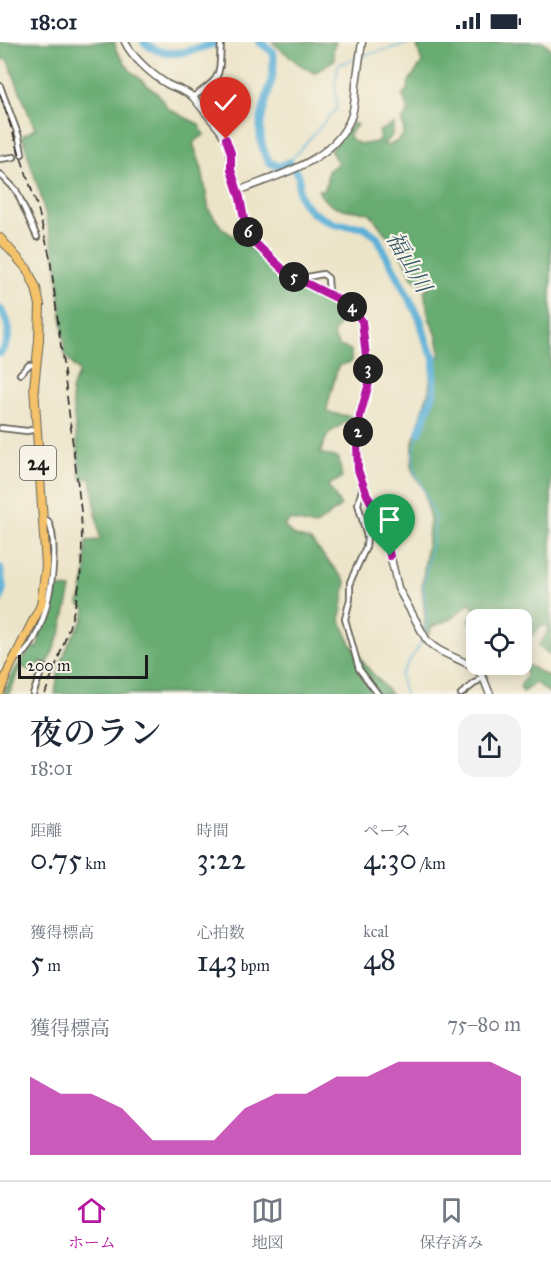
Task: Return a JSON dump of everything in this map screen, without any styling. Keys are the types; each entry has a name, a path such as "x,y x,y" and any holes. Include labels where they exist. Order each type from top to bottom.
{"main road":[{"name":"24","path":"0,238 27,269 38,295 41,319 34,387 46,566 41,605 3,679 0,691"}],"street":[{"path":"125,42 131,53 166,84 187,92 193,97 226,139 231,153 231,170 245,224 254,242 278,266 297,279 350,305 356,311 364,328 369,383 360,416 357,444 358,470 363,486 383,524 398,588 430,645 477,670 483,677 490,694"},
{"path":"238,191 300,166 321,155 333,144 350,122 355,104 362,42"},
{"path":"193,97 212,84 218,76 221,68 221,44"},
{"path":"0,86 19,137 22,154"},
{"path":"0,159 14,157"},
{"path":"0,174 20,196 37,237"},
{"path":"297,279 323,274 328,278 329,294"},
{"path":"20,374 29,365 36,365"},
{"path":"1,428 27,431 37,429"},
{"path":"363,486 358,504 367,537 366,547 350,582 350,599 345,619 359,669 378,694"},
{"path":"33,694 43,667"},
{"path":"461,694 483,677"}],"green space":[{"path":"0,42 115,42 116,50 130,70 158,94 168,109 199,124 204,135 193,143 202,169 209,210 222,228 249,247 288,282 324,298 348,319 338,326 333,335 339,346 351,350 351,362 338,366 326,412 353,417 328,434 320,453 339,458 342,478 328,485 341,506 315,526 290,520 284,526 293,535 311,541 346,582 340,620 351,644 366,666 391,694 55,694 65,652 86,610 79,604 86,573 86,541 100,540 91,478 81,479 71,390 79,372 65,355 57,264 41,197 22,136 35,129 7,59 0,60"},
{"path":"272,42 336,42 333,49 334,60 314,73"},
{"path":"416,42 544,42 551,49 551,655 538,646 548,628 542,624 532,635 532,609 474,609 470,602 453,618 431,627 430,634 424,631 422,587 430,520 424,489 413,472 412,466 413,442 429,390 432,359 441,356 436,333 429,318 424,291 433,281 421,284 412,277 406,262 370,213 347,210 333,205 322,197 318,190 324,190 328,171 338,163 330,150 353,123 357,125 348,136 358,143 377,142 380,137 379,131 394,124 391,136 383,144 388,146 402,136 404,130 402,121 409,110 402,95 408,89 409,81 422,63"},
{"path":"58,588 71,589 61,632 47,665 41,661 37,674 21,666 9,694 4,694 20,663 33,647 37,649 47,610"},
{"path":"532,668 551,678 551,694 535,683 523,692 520,687 526,676 532,675"}],"waterway":[{"name":"福山川","path":"144,42 161,52 170,53 190,51 218,42"},
{"name":"福山川","path":"260,42 273,52 271,81 260,133 262,147 269,162 279,167 289,162 299,176 299,193 303,202 312,212 334,224 363,227 376,236 420,319 427,344 434,357 434,392 419,432"},
{"path":"361,56 415,42"},
{"path":"289,162 337,108 335,86 338,65 357,58"},
{"path":"0,309 4,314 9,331 7,343 0,353"},
{"path":"419,432 413,455 415,473 435,519 423,586 427,619 425,633"},
{"path":"0,568 3,588 0,599"},
{"path":"405,694 400,675 423,640"}],"railway":[{"path":"0,94 38,209 50,257 81,511 80,581 68,630 45,694"}],"route":[{"path":"226,139 231,153 231,170 245,224 254,242 288,274 350,305 362,321 369,383 360,416 357,444 358,470 367,495 383,524 390,556"}]}
